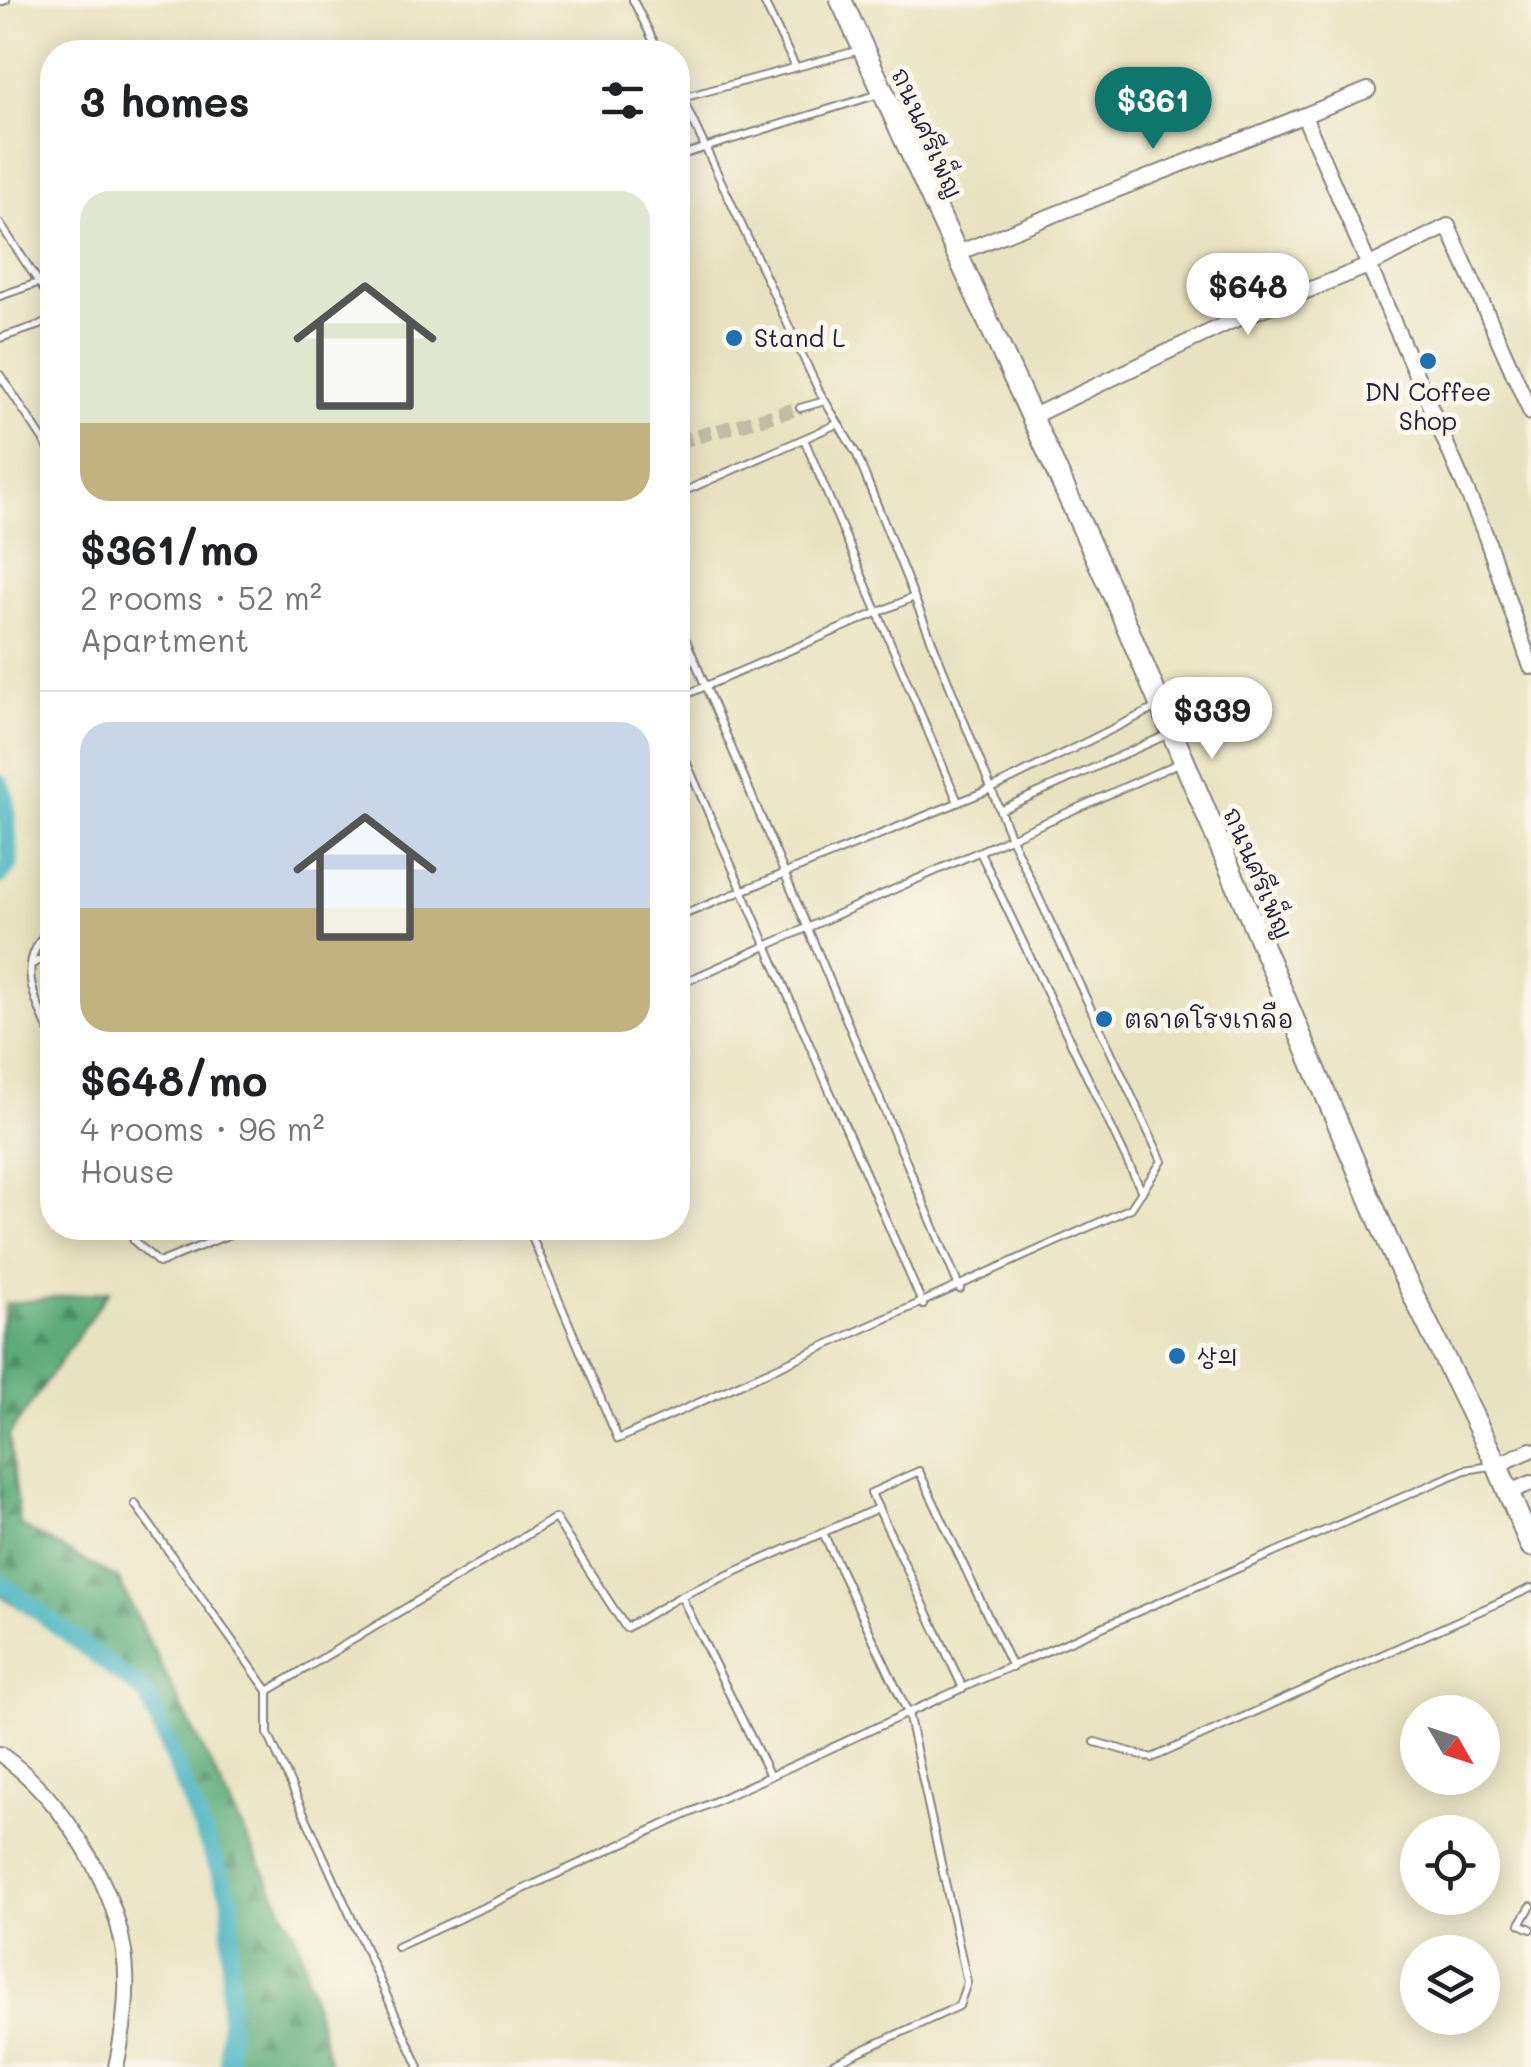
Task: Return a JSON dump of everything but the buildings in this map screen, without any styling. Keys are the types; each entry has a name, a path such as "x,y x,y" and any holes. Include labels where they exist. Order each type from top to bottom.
{"main road":[{"name":"ถนนศรีเพ็ญ","path":"841,0 880,94 1031,416 1172,732 1396,1260 1497,1464 1531,1546"}],"street":[{"path":"955,254 1368,90"},
{"path":"1304,116 1484,531 1531,667"},
{"path":"1031,416 1230,322 1368,266 1448,226 1531,413"},
{"path":"1497,1464 1531,1450"},
{"path":"1508,1492 1531,1482"},
{"path":"0,1754 82,1845 106,1894 124,1952 125,2024 116,2067"}],"lane":[{"path":"633,0 653,40"},
{"path":"763,0 796,66"},
{"path":"690,95 863,50"},
{"path":"690,153 880,94"},
{"path":"533,1240 618,1439 960,1289 1131,1208 1162,1161 1011,838 856,455 825,401 690,118"},
{"path":"0,224 39,282 0,296"},
{"path":"0,338 40,325"},
{"path":"0,374 40,435"},
{"path":"800,408 825,401"},
{"path":"690,489 837,424"},
{"path":"804,439 958,802"},
{"path":"690,693 914,597"},
{"path":"690,649 788,872 960,1289"},
{"path":"690,912 992,789 1160,705"},
{"path":"1000,810 1172,732"},
{"path":"690,980 1184,761"},
{"path":"690,772 763,947 923,1305"},
{"path":"980,852 1142,1192"},
{"path":"40,939 35,944 29,986 40,1011"},
{"path":"32,964 40,960"},
{"path":"134,1240 159,1263 216,1240"},
{"path":"397,1947 1012,1666 1465,1470 1497,1464"},
{"path":"962,1688 871,1493 918,1471 1012,1666"},
{"path":"135,1504 268,1691 268,1734 419,2067"},
{"path":"268,1691 555,1518 626,1628 682,1596 878,1508"},
{"path":"824,1533 908,1714 967,1982 958,2006 826,2067"},
{"path":"1095,1742 1152,1758 1531,1588"},
{"path":"682,1596 770,1776"},
{"path":"1531,1906 1520,1924 1531,1928"}],"green space":[{"path":"109,1291 9,1435 20,1525 118,1579 298,1940 329,2061 325,2067 232,2067 234,1900 150,1691 0,1595 0,1333 6,1304"}],"waterway":[{"path":"0,784 5,797 10,864 0,876"},
{"path":"0,1582 147,1694 231,1900 228,2067"}],"tunnel":[{"path":"690,439 800,408"}],"place":[{"name":"Stand L","path":"734,338"},
{"name":"DN Coffee Shop","path":"1428,361"},
{"name":"ตลาดโรงเกลือ","path":"1104,1019"},
{"name":"상의","path":"1177,1356"}]}
